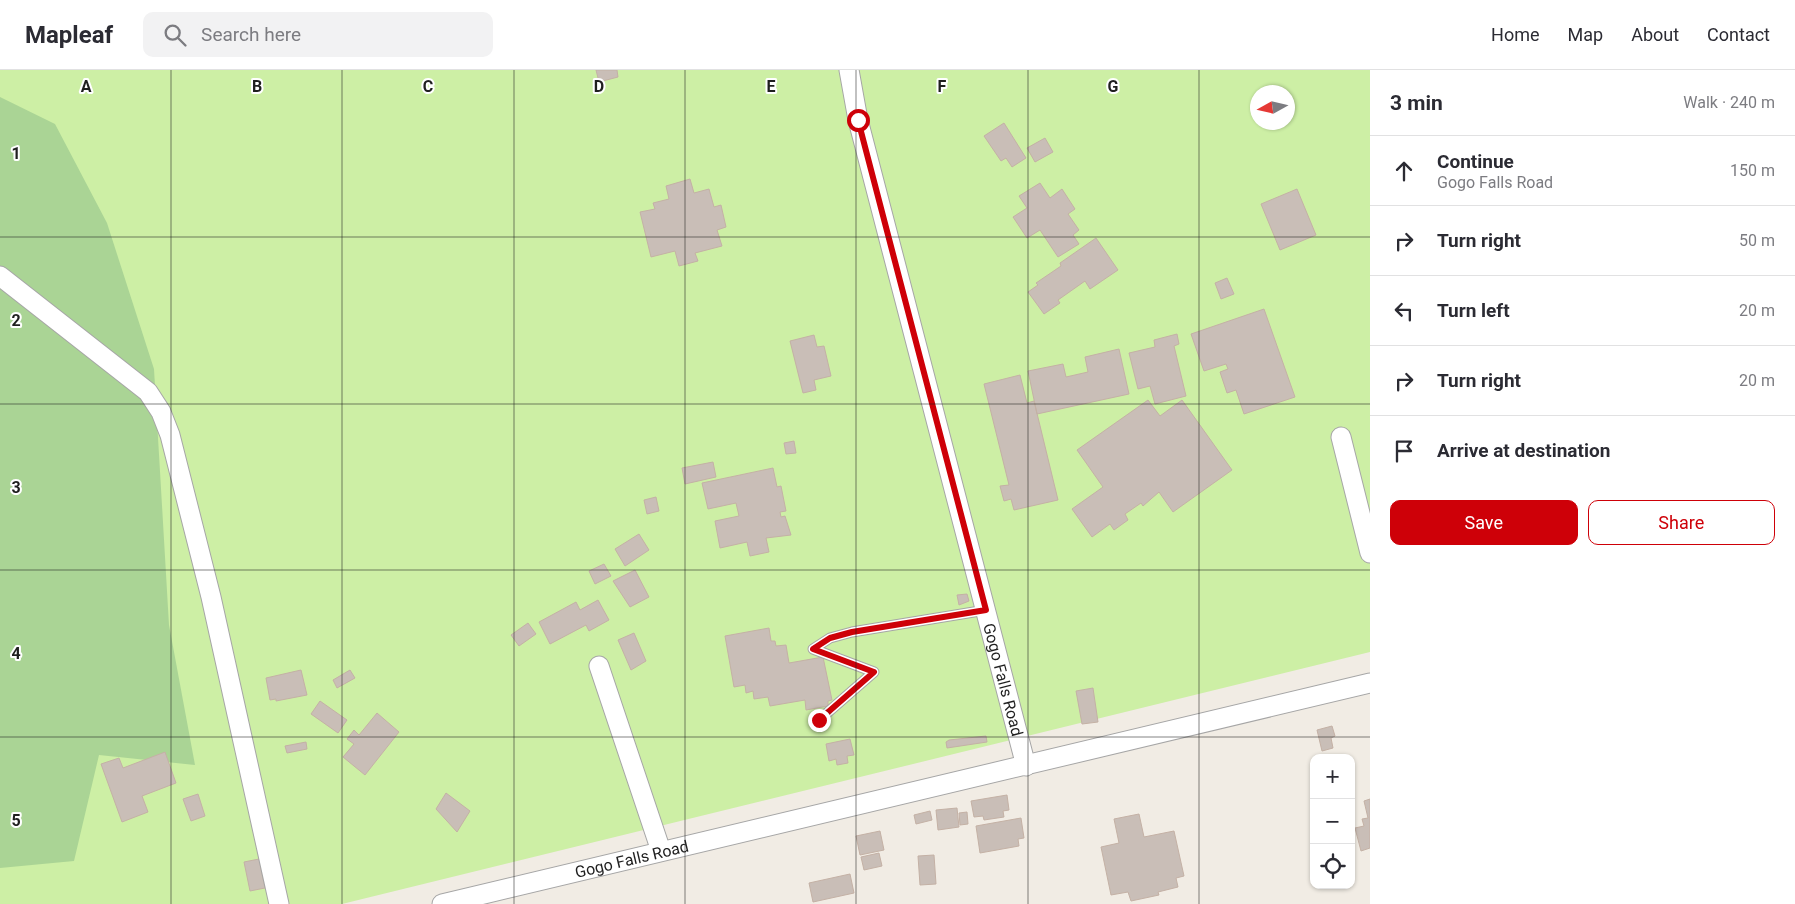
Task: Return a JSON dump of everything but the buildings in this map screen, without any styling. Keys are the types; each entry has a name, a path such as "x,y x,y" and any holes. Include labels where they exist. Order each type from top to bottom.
{"street":[{"name":"Gogo Falls Road","path":"849,70 858,120 1026,766"},
{"path":"0,276 148,392 161,412 170,435 211,597 279,904"},
{"path":"1341,438 1370,553"},
{"path":"599,666 662,851"},
{"name":"Gogo Falls Road","path":"442,904 1370,683"}],"lane":[{"path":"819,720 874,672 813,649 824,642 852,632 986,610"}],"green space":[{"path":"0,70 1370,70 1370,652 342,904 0,904"},
{"path":"0,97 55,124 107,223 154,369 169,625 195,765 99,755 74,861 0,868"}],"route":[{"path":"819,720 874,672 813,649 830,638 852,632 986,610 858,120"}]}
